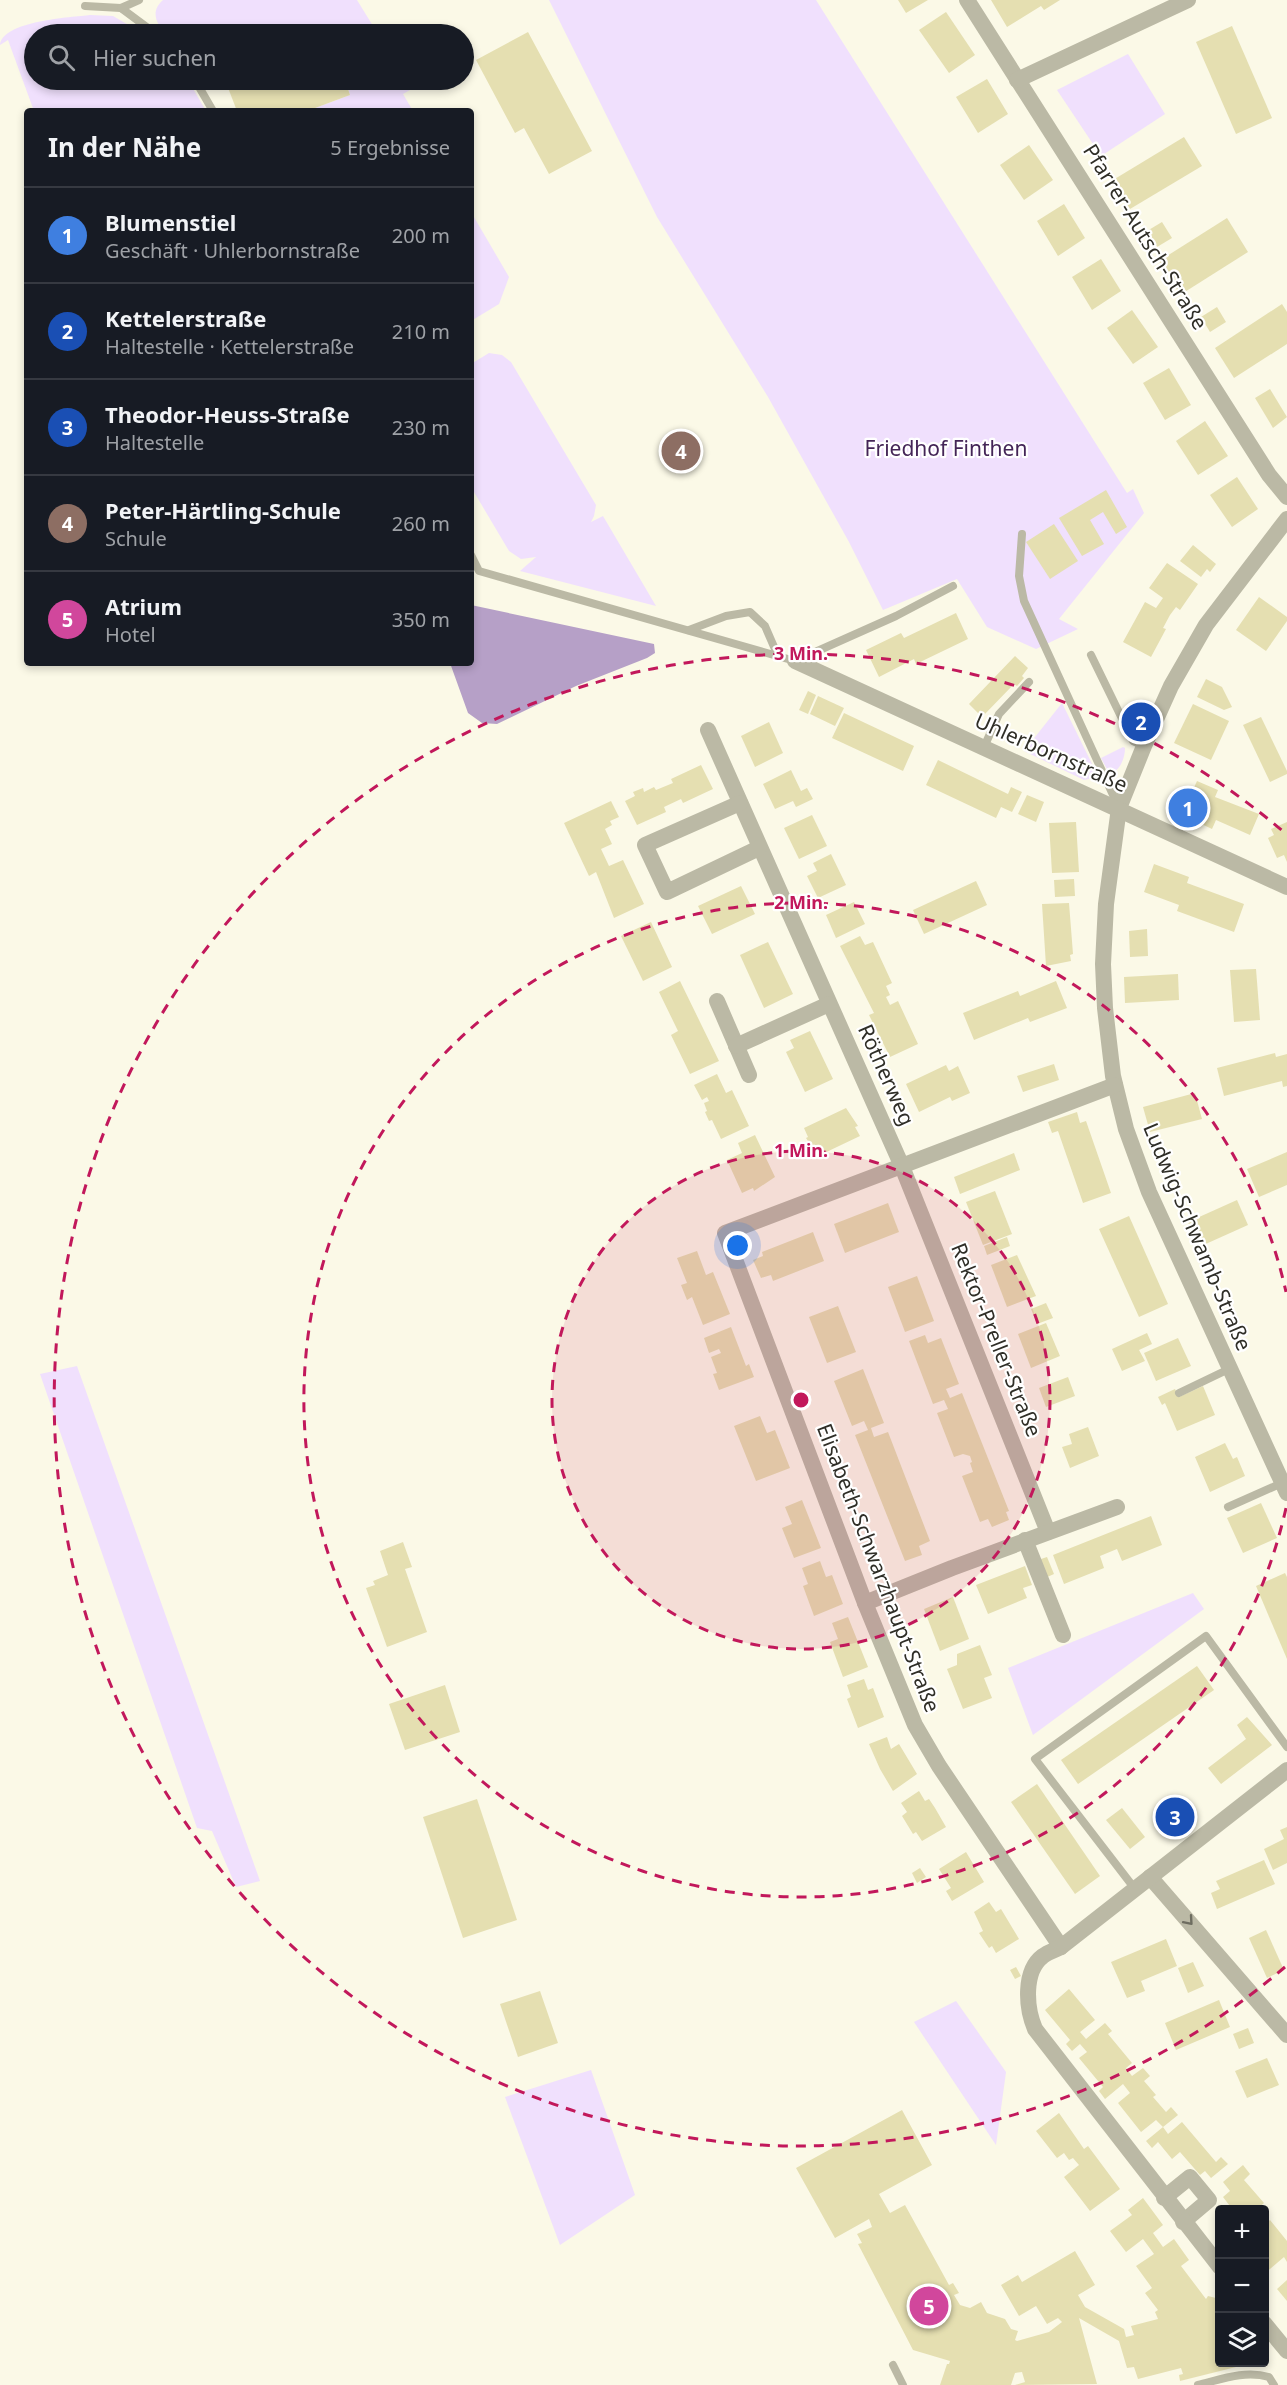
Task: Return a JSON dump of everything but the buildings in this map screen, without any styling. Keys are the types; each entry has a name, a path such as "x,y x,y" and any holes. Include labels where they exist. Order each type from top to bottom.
{"street":[{"name":"Pfarrer-Autsch-Straße","path":"967,0 1269,475 1287,497"},
{"path":"1017,80 1188,0"},
{"name":"Ludwig-Schwamb-Straße","path":"1285,1488 1149,1192 1126,1129 1115,1085 1105,1008 1103,964 1106,904 1119,808 1144,746 1171,686 1206,625 1287,519"},
{"name":"Uhlerbornstraße","path":"795,661 1287,887"},
{"name":"Rötherweg","path":"708,730 901,1164"},
{"path":"740,803 645,845 667,892 759,848"},
{"path":"717,1001 749,1075"},
{"path":"736,1046 829,1004"},
{"name":"Elisabeth-Schwarzhaupt-Straße","path":"1061,1947 939,1766 915,1725 865,1603 725,1233 901,1164 1115,1085"},
{"name":"Rektor-Preller-Straße","path":"901,1164 1048,1532"},
{"path":"865,1603 1025,1540 1117,1507"},
{"path":"1025,1540 1063,1635"},
{"path":"1215,2261 1035,2029 1030,2017 1028,1989 1032,1972 1043,1956 1061,1947 1287,1770"},
{"path":"1150,1877 1287,2035"},
{"path":"1164,2198 1190,2177 1209,2200 1183,2222"},
{"path":"1269,2329 1287,2351"}],"lane":[{"path":"85,6 121,8 139,0"},
{"path":"121,8 143,24"},
{"path":"201,90 211,108"},
{"path":"1022,534 1019,576 1024,601 1119,808"},
{"path":"474,561 479,571 795,661 896,616 953,586"},
{"path":"689,630 726,616 750,612 765,626 778,656"},
{"path":"1091,655 1132,741 1144,746"},
{"path":"984,747 999,714 1029,682"},
{"path":"1179,1393 1229,1369"},
{"path":"1228,1506 1285,1488"},
{"path":"1136,1889 1035,1759 1206,1636 1287,1747"},
{"path":"893,2365 903,2385"},
{"path":"1198,2385 1244,2374 1257,2374 1269,2377 1274,2385"}],"green space":[{"path":"163,0 357,0 372,24 158,24 156,13"},
{"name":"Friedhof Finthen","path":"549,0 816,0 1127,493 1133,489 1144,513 1059,619 1078,629 1036,649 987,627 957,579 883,610 849,542 768,397 657,217"},
{"path":"90,15 113,16 127,24 30,24"},
{"path":"24,25 24,84 8,40 0,45 4,37 12,30"},
{"path":"1128,54 1165,114 1101,156 1057,90"},
{"path":"26,90 194,90 204,108 33,108"},
{"path":"348,90 410,90 403,94 411,108 315,108 350,95"},
{"path":"474,217 509,277 499,304 474,319"},
{"path":"489,353 502,355 511,362 596,505 591,522 603,516 656,606 520,571 536,557 521,559 509,551 474,492 474,362"},
{"path":"1062,703 1097,774 1089,779 1084,780 1024,751"},
{"path":"1123,747 1125,751 1120,766 1112,773 1108,771 1101,758"},
{"path":"77,1366 260,1881 236,1887 212,1831 197,1828 40,1374"},
{"path":"1193,1593 1204,1609 1033,1735 1008,1668"},
{"path":"956,2001 1006,2072 996,2145 914,2022"},
{"path":"591,2070 635,2195 560,2245 505,2097"}],"shaded area":[{"path":"474,606 654,644 655,653 647,658 576,686 497,724 482,723 468,713 451,666 474,666"}],"place":[{"name":"Peter-Härtling-Schule","path":"681,451"},
{"name":"Kettelerstraße","path":"1141,722"},
{"name":"Blumenstiel","path":"1188,808"},
{"name":"Theodor-Heuss-Straße","path":"1175,1817"},
{"name":"Atrium","path":"929,2306"}]}
